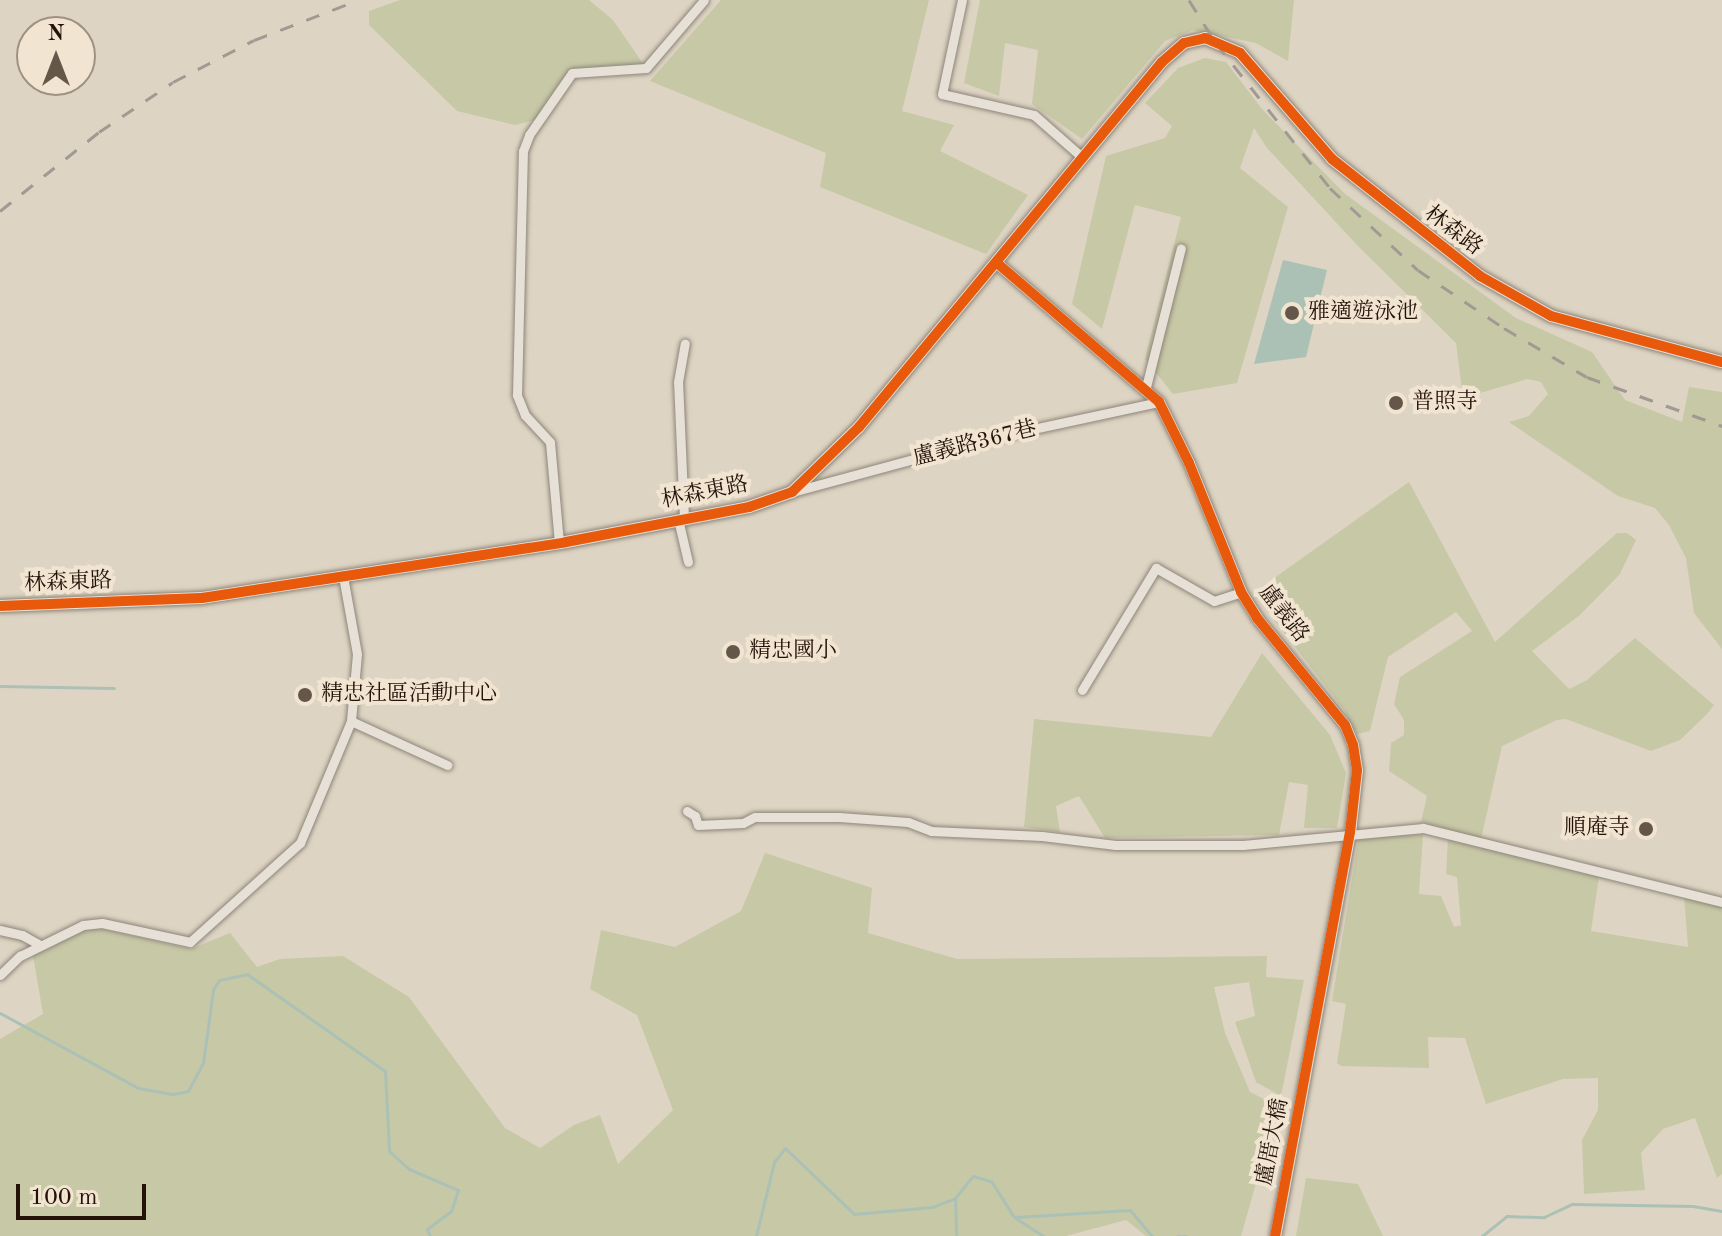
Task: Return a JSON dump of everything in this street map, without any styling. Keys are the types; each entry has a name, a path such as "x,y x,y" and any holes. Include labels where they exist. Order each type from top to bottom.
{"main road":[{"name":"林森東路","path":"0,606 202,598 559,543 749,507 792,492 859,427 1162,62 1184,43 1205,38 1216,43"},
{"name":"林森路","path":"1216,43 1240,53 1247,60 1332,159 1480,276 1551,316 1722,362"}],"street":[{"path":"559,543 550,442 525,415 517,395 523,151 529,135 572,73 646,68 704,0"},
{"path":"962,0 942,94 1034,115 1083,158"},
{"path":"1145,391 1181,248"},
{"name":"盧義路","path":"997,263 1159,402 1189,463 1241,592 1257,618 1345,725 1353,745 1357,770 1350,832 1310,1056"},
{"path":"685,344 678,382 681,518 688,562"},
{"name":"盧義路367巷","path":"792,492 991,438 1159,402"},
{"path":"1082,690 1156,568 1214,601 1241,592"},
{"path":"0,975 20,956 83,925 102,923 190,942 300,843 351,721 357,654 343,576"},
{"path":"351,721 447,765"},
{"path":"687,811 695,816 698,825 743,823 755,817 839,817 908,822 931,831 1042,836 1115,845 1243,845 1350,832 1423,828 1722,902"},
{"path":"0,930 22,935 40,945"},
{"name":"盧厝大橋","path":"1275,1236 1310,1056"}],"green space":[{"path":"400,0 589,0 613,20 646,68 572,73 543,118 515,125 457,111 369,25 369,11"},
{"path":"721,0 929,0 902,111 954,125 940,151 1028,195 986,254 820,187 826,153 650,81"},
{"path":"980,0 1294,0 1288,61 1256,43 1193,30 1165,41 1082,139 1032,104 1038,50 1005,43 999,96 964,83"},
{"path":"1205,58 1226,62 1262,109 1345,194 1516,318 1592,352 1625,400 1682,422 1689,387 1722,392 1722,649 1694,613 1686,558 1669,525 1655,508 1618,496 1509,422 1529,416 1548,394 1541,382 1528,379 1463,398 1456,343 1357,245 1267,148 1254,128 1240,168 1288,207 1237,383 1173,394 1145,359 1181,217 1135,205 1102,329 1072,304 1106,156 1165,138 1172,126 1145,103 1178,68"},
{"path":"1409,482 1495,642 1617,533 1627,533 1636,540 1620,574 1580,615 1532,651 1569,689 1587,680 1635,638 1714,705 1680,740 1651,751 1566,719 1557,720 1502,746 1481,839 1421,822 1427,796 1389,771 1391,743 1404,735 1404,720 1394,704 1400,677 1472,631 1456,612 1388,657 1370,731 1357,734 1344,710 1253,593"},
{"path":"1262,653 1330,735 1346,773 1337,828 1304,828 1308,785 1289,782 1279,835 1105,838 1079,796 1056,806 1060,832 1024,827 1034,719 1211,737"},
{"path":"1423,835 1419,894 1441,896 1454,927 1461,925 1457,877 1446,874 1448,838 1599,877 1591,931 1688,947 1684,896 1722,906 1722,1174 1717,1178 1695,1118 1663,1129 1641,1153 1645,1190 1584,1194 1582,1140 1598,1110 1598,1078 1563,1079 1486,1104 1465,1038 1428,1037 1429,1068 1341,1066 1337,1063 1346,1004 1332,1001 1359,836"},
{"path":"765,853 872,888 868,933 957,959 1267,956 1266,977 1304,980 1281,1096 1256,1082 1235,1022 1255,1016 1249,982 1214,987 1225,1033 1250,1092 1278,1106 1241,1236 1146,1236 1126,1220 1066,1236 0,1236 0,1039 43,1014 32,950 89,926 191,949 230,933 257,967 280,959 343,956 409,997 505,1128 540,1148 574,1125 600,1115 618,1164 673,1110 637,1015 590,989 601,930 675,947 741,911"},
{"path":"1306,1178 1358,1184 1383,1236 1296,1236"}],"shaded area":[{"name":"雅適遊泳池","path":"1283,260 1327,270 1306,357 1254,364"}],"waterway":[{"path":"0,686 114,688"},
{"path":"0,1013 138,1088 173,1094 188,1091 203,1063 213,990 219,980 247,974 385,1071 389,1151 409,1169 458,1190 451,1211 427,1229 430,1236"},
{"path":"756,1236 774,1162 785,1148 854,1214 932,1207 955,1198 973,1176 991,1181 1014,1217 1043,1236"},
{"path":"955,1198 956,1236"},
{"path":"1482,1236 1507,1216 1544,1217 1572,1204 1693,1206 1722,1211"},
{"path":"1016,1217 1130,1210 1152,1236"},
{"path":"1177,1236 1186,1236"}],"railway":[{"path":"0,211 99,132 173,82 254,40 358,0"},
{"path":"1189,0 1216,43 1330,188 1418,270 1504,328 1587,377 1722,426"}],"cycle path":[{"path":"0,606 202,598 566,542 749,507 792,492 859,427 1162,62 1184,43 1205,38 1240,53 1332,159 1480,276 1551,316 1722,362"},
{"path":"997,263 1159,402 1189,463 1241,592 1257,618 1345,725 1353,745 1357,770 1350,832 1275,1236"}],"place":[{"name":"雅適遊泳池","path":"1292,313"},
{"name":"普照寺","path":"1396,403"},
{"name":"精忠國小","path":"733,652"},
{"name":"精忠社區活動中心","path":"305,695"},
{"name":"順庵寺","path":"1646,829"}]}
